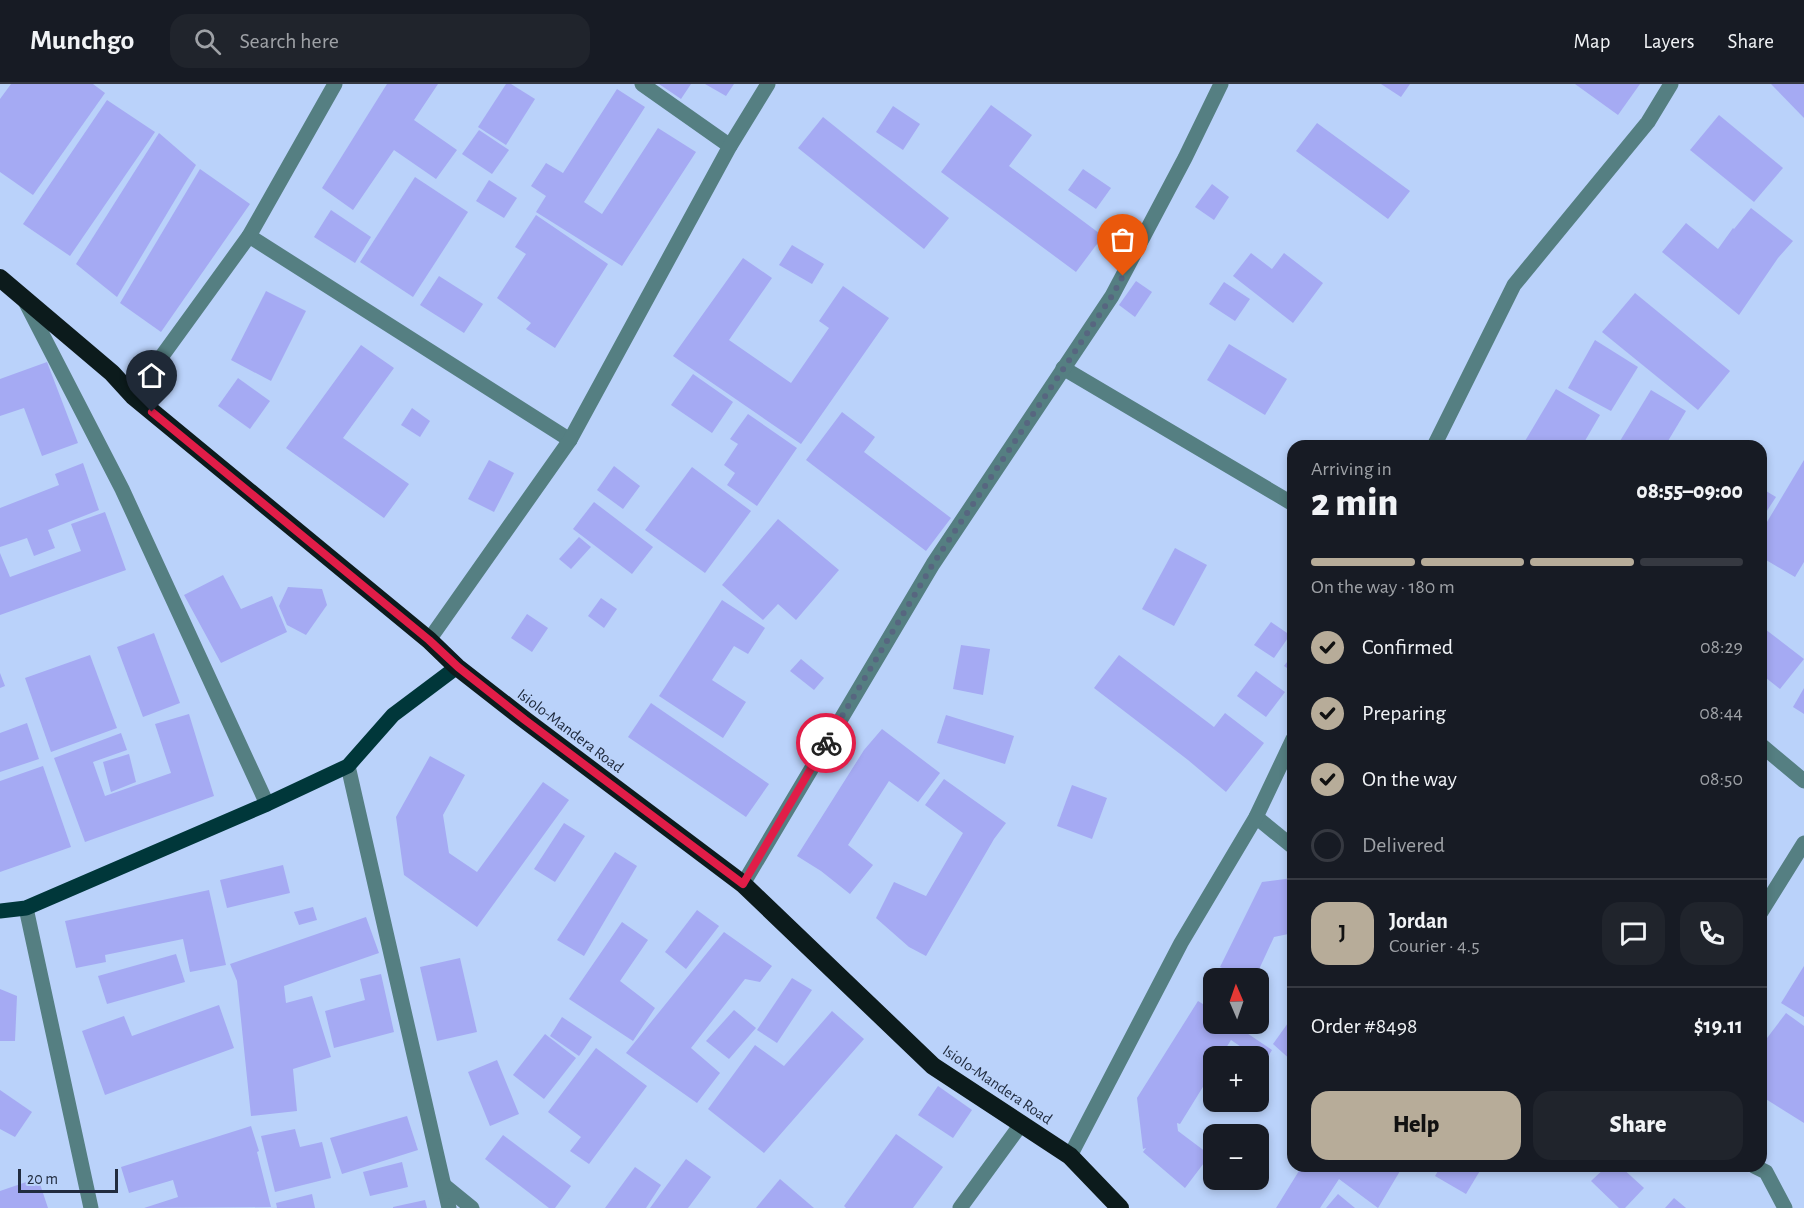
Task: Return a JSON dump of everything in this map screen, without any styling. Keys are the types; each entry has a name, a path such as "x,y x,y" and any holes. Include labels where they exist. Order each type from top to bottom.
{"highway":[{"name":"Isiolo-Mandera Road","path":"0,278 112,373 133,396 429,640 458,667 743,884 933,1066 1070,1156 1120,1208"}],"main road":[{"path":"0,912 26,908 267,804 348,766 393,715 458,667"}],"street":[{"path":"133,396 249,236 335,84"},
{"path":"642,84 730,146"},
{"path":"429,640 570,440 730,146 768,84"},
{"path":"743,884 933,564 1112,296 1185,158 1221,84"},
{"path":"1437,440 1514,285 1648,122 1671,84"},
{"path":"249,236 570,440"},
{"path":"23,297 122,489 267,804"},
{"path":"1063,368 1287,500"},
{"path":"1767,750 1804,782"},
{"path":"1070,1156 1181,943 1256,817 1287,752"},
{"path":"348,766 449,1208"},
{"path":"1256,817 1287,842"},
{"path":"1767,902 1804,843"},
{"path":"26,908 91,1208"},
{"path":"960,1208 1022,1123"},
{"path":"1766,1172 1785,1208"},
{"path":"445,1186 472,1208"}],"building":[{"path":"11,84 93,84 105,93 33,195 0,172 0,99"},
{"path":"387,84 438,84 414,120 457,150 436,179 394,150 353,210 322,188"},
{"path":"506,84 511,84 535,99 506,145 478,127"},
{"path":"659,84 691,84 681,99"},
{"path":"705,84 734,84 726,96"},
{"path":"1381,84 1410,84 1401,97"},
{"path":"1575,84 1640,84 1618,115"},
{"path":"1771,84 1804,84 1804,118"},
{"path":"617,89 645,107 584,202 602,214 658,128 696,152 622,266 536,212 546,196 531,186 546,163 563,173"},
{"path":"107,100 155,132 70,256 23,224"},
{"path":"991,105 1032,135 1009,166 1103,236 1076,272 941,172"},
{"path":"893,106 920,124 903,150 876,132"},
{"path":"1719,115 1783,168 1754,202 1690,150"},
{"path":"823,117 949,218 924,249 798,148"},
{"path":"1317,123 1410,191 1388,219 1296,151"},
{"path":"479,130 509,150 492,174 462,154"},
{"path":"159,133 196,165 117,297 76,264"},
{"path":"200,169 250,204 161,332 120,303"},
{"path":"1083,169 1111,188 1096,209 1068,190"},
{"path":"415,177 468,212 413,297 360,262"},
{"path":"489,180 517,198 504,218 476,201"},
{"path":"1212,184 1229,197 1214,220 1195,207"},
{"path":"1751,208 1793,241 1778,258 1739,315 1662,252 1686,223 1718,249"},
{"path":"331,210 371,237 355,263 314,237"},
{"path":"536,215 608,264 555,348 526,329 531,323 497,298 526,254 515,247"},
{"path":"792,245 824,264 812,284 779,265"},
{"path":"1251,253 1272,269 1284,253 1323,283 1293,323 1233,276"},
{"path":"743,258 772,278 729,340 791,383 829,328 819,321 843,286 889,318 801,444 673,356"},
{"path":"439,276 483,304 464,333 420,305"},
{"path":"1136,281 1152,292 1135,317 1119,305"},
{"path":"1224,282 1250,299 1235,321 1209,304"},
{"path":"266,291 306,311 271,381 231,360"},
{"path":"1635,293 1730,371 1698,410 1602,332"},
{"path":"1595,340 1638,367 1611,411 1568,388"},
{"path":"1229,344 1287,379 1265,415 1207,380"},
{"path":"361,345 394,368 343,438 409,484 384,518 286,448"},
{"path":"47,362 78,443 42,456 24,408 0,416 0,379"},
{"path":"693,374 733,402 712,433 671,405"},
{"path":"238,378 270,401 250,429 218,406"},
{"path":"1556,389 1600,415 1585,440 1526,440"},
{"path":"1651,390 1686,411 1669,440 1621,440"},
{"path":"412,408 430,421 420,437 401,425"},
{"path":"842,412 875,437 864,452 951,518 926,551 806,460"},
{"path":"748,414 797,448 757,506 727,485 735,473 724,465 738,444 730,439"},
{"path":"489,460 514,473 494,512 468,499"},
{"path":"1804,460 1804,562 1795,577 1767,561 1767,522"},
{"path":"83,463 99,510 48,530 55,548 34,556 27,538 0,547 0,508 59,485 55,474"},
{"path":"614,466 640,486 623,509 597,490"},
{"path":"692,467 751,511 705,573 645,530"},
{"path":"1767,492 1776,497 1767,511"},
{"path":"594,502 653,547 632,574 573,529"},
{"path":"105,512 126,570 0,615 0,553 10,577 81,551 71,524"},
{"path":"778,519 839,570 796,620 778,604 763,620 722,585"},
{"path":"579,537 591,547 571,569 559,559"},
{"path":"1175,548 1207,565 1174,626 1142,609"},
{"path":"223,575 241,609 272,596 287,632 221,663 184,595"},
{"path":"288,587 322,589 327,605 306,635 287,625 279,606"},
{"path":"601,598 617,609 604,628 588,616"},
{"path":"722,600 765,628 748,654 734,646 712,680 746,702 723,738 659,696"},
{"path":"527,614 548,628 532,652 511,638"},
{"path":"1271,622 1287,633 1287,639 1274,658 1254,645"},
{"path":"1767,631 1804,659 1780,689 1767,679"},
{"path":"154,633 180,703 143,717 117,647"},
{"path":"961,645 990,649 983,695 953,689"},
{"path":"90,655 117,728 51,752 25,678"},
{"path":"1119,655 1214,727 1225,713 1264,743 1226,792 1094,688"},
{"path":"801,659 824,678 814,690 790,671"},
{"path":"1256,671 1285,692 1266,717 1237,696"},
{"path":"0,673 5,686 0,688"},
{"path":"1804,688 1804,714 1793,707"},
{"path":"651,703 769,784 746,817 628,737"},
{"path":"189,714 214,796 85,842 54,758 121,733 127,750 93,762 105,796 171,773 155,724"},
{"path":"946,715 1014,736 1005,764 937,743"},
{"path":"27,723 39,759 0,772 0,733"},
{"path":"882,729 940,773 918,802 889,781 848,845 873,865 850,894 797,856 864,750"},
{"path":"129,754 136,782 111,792 103,762"},
{"path":"430,756 465,775 443,815 449,853 477,872 543,782 569,800 477,927 404,875 396,817"},
{"path":"43,766 71,847 0,872 0,781"},
{"path":"944,779 1006,823 994,839 926,956 909,947 876,918 894,882 926,896 963,833 925,805"},
{"path":"1072,785 1107,798 1092,839 1057,826"},
{"path":"564,823 585,836 555,882 534,869"},
{"path":"615,852 637,866 584,956 557,940"},
{"path":"283,865 290,893 227,908 220,880"},
{"path":"1287,879 1287,934 1274,937 1260,968 1220,967 1262,882"},
{"path":"209,890 226,965 190,972 183,939 105,955 106,962 76,968 65,921"},
{"path":"313,907 317,920 299,925 294,912"},
{"path":"697,910 719,926 686,969 665,952"},
{"path":"366,917 379,953 284,986 286,1003 312,996 331,1057 293,1069 297,1111 251,1116 237,981 230,964"},
{"path":"622,922 648,940 620,981 655,1008 633,1041 569,999"},
{"path":"724,932 772,966 760,982 745,979 691,1048 720,1073 697,1103 626,1053"},
{"path":"176,954 185,982 107,1004 98,976"},
{"path":"460,958 477,1032 437,1041 420,967"},
{"path":"1804,966 1804,1017 1781,1003"},
{"path":"381,974 394,1032 334,1048 325,1011 365,1000 360,979"},
{"path":"792,978 812,990 777,1043 757,1030"},
{"path":"0,989 17,996 15,1041 0,1041"},
{"path":"1198,1001 1203,1004 1203,1034 1248,1034 1266,1046 1240,1046 1231,1040 1227,1046 1203,1046 1203,1087 1180,1124 1177,1123 1178,1131 1203,1150 1203,1164 1185,1188 1143,1152 1146,1148 1143,1149 1137,1098"},
{"path":"219,1005 234,1048 105,1095 82,1031 124,1016 132,1036"},
{"path":"734,1010 756,1028 729,1059 706,1041"},
{"path":"832,1011 864,1039 764,1153 708,1109 755,1045 784,1066"},
{"path":"1786,1013 1804,1026 1804,1123 1767,1100 1767,1038"},
{"path":"562,1017 592,1037 579,1056 550,1036"},
{"path":"1287,1024 1287,1057 1273,1044"},
{"path":"545,1034 576,1058 544,1099 513,1075"},
{"path":"596,1048 647,1086 589,1164 570,1151 581,1137 548,1112"},
{"path":"497,1060 519,1114 490,1126 468,1072"},
{"path":"938,1086 972,1110 953,1138 918,1115"},
{"path":"0,1090 32,1112 15,1137 0,1129"},
{"path":"407,1116 418,1150 342,1174 330,1138"},
{"path":"251,1126 271,1207 144,1208 178,1197 173,1180 129,1193 121,1167"},
{"path":"295,1129 300,1147 322,1142 331,1178 275,1192 261,1136"},
{"path":"896,1134 943,1167 913,1208 846,1208 844,1206"},
{"path":"503,1135 571,1186 555,1208 549,1208 485,1159"},
{"path":"686,1159 711,1177 688,1208 650,1208"},
{"path":"402,1162 408,1187 370,1196 363,1172"},
{"path":"635,1167 661,1185 646,1208 605,1208"},
{"path":"1298,1172 1399,1172 1378,1208 1339,1179 1320,1208 1276,1208"},
{"path":"1437,1172 1479,1172 1466,1194 1435,1176"},
{"path":"1601,1172 1627,1172 1644,1188 1625,1208 1619,1208 1591,1181"},
{"path":"38,1178 48,1208 0,1208 0,1191"},
{"path":"780,1179 814,1208 756,1208"},
{"path":"312,1194 315,1208 277,1208 276,1203"},
{"path":"1338,1194 1355,1208 1326,1208"},
{"path":"1674,1198 1686,1208 1665,1208"},
{"path":"425,1200 427,1208 393,1208 393,1207"}],"way so far":[{"path":"826,743 933,564 1112,296 1123,276"}],"route":[{"path":"152,412 429,640 458,667 743,884 826,743"}]}
